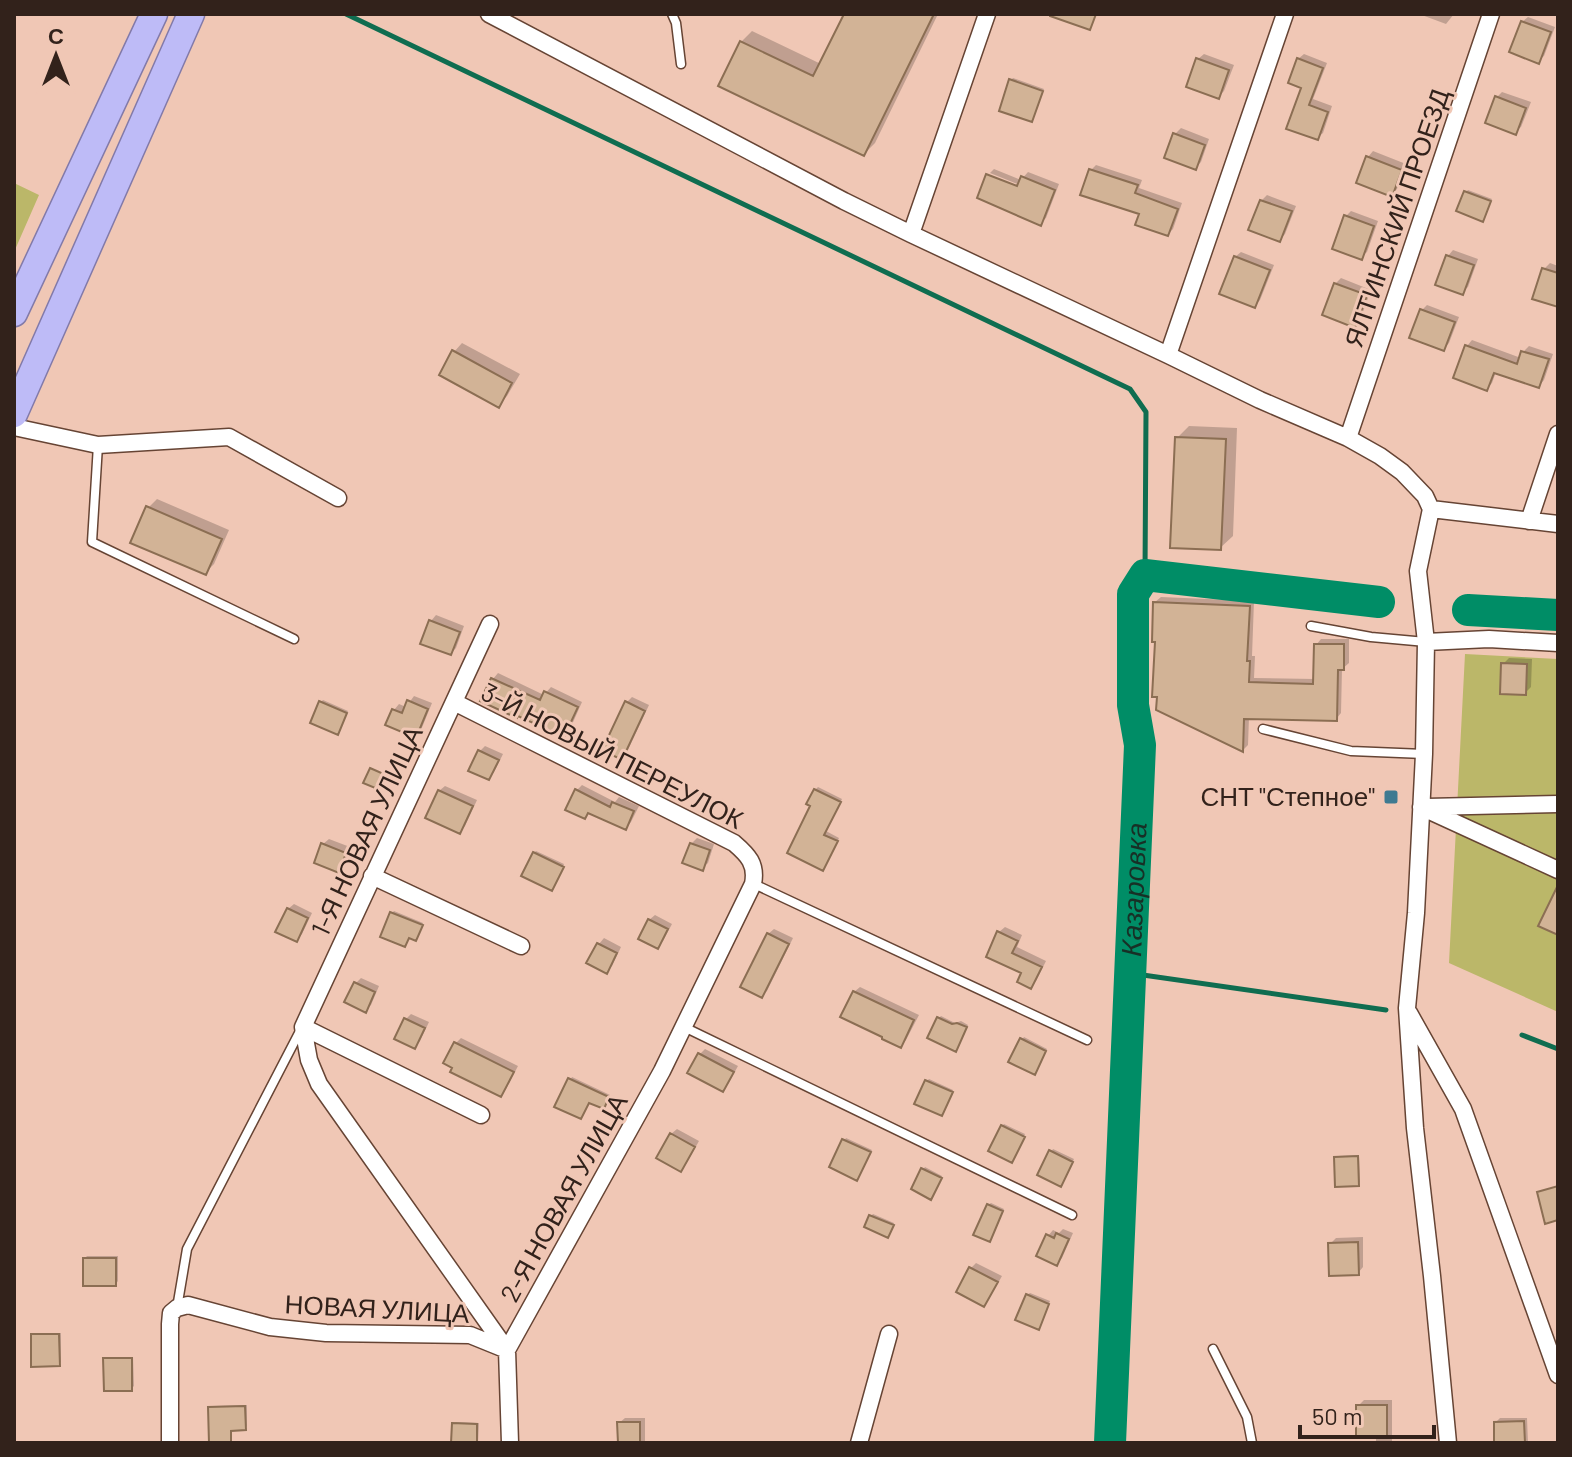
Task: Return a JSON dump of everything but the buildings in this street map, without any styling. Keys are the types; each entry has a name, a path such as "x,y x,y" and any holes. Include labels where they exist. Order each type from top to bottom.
{"highway":[{"path":"14,313 154,14"},
{"path":"14,414 191,14"}],"street":[{"path":"489,14 844,201 1260,400 1348,438 1380,456 1418,487 1431,509 1418,571 1426,642 1424,754 1416,913 1407,1008 1415,1128 1448,1443"},
{"path":"911,234 987,14"},
{"path":"1168,355 1285,14"},
{"name":"ЯЛТИНСКИЙ ПРОЕЗД","path":"1348,438 1491,14"},
{"path":"14,427 98,445 229,437 338,498"},
{"path":"1529,521 1558,434"},
{"path":"1431,509 1558,524"},
{"name":"1-Я НОВАЯ УЛИЦА","path":"303,1027 490,624"},
{"path":"1426,642 1489,639 1558,643"},
{"name":"3-Й НОВЫЙ ПЕРЕУЛОК","path":"454,702 734,843 752,862 755,873 753,884"},
{"path":"1421,807 1558,804"},
{"path":"1421,807 1558,870"},
{"path":"372,876 521,946"},
{"path":"684,1027 753,884"},
{"path":"1407,1008 1463,1109 1558,1375"},
{"path":"303,1027 481,1115"},
{"name":"НОВАЯ УЛИЦА","path":"303,1027 309,1060 319,1084 507,1350"},
{"name":"2-Я НОВАЯ УЛИЦА","path":"507,1350 684,1027"},
{"name":"НОВАЯ УЛИЦА","path":"177,1308 188,1305 270,1327 326,1333 470,1335 507,1350"},
{"path":"170,1443 170,1324 171,1313 177,1308"},
{"path":"859,1443 889,1334"},
{"path":"507,1350 510,1443"}],"lane":[{"path":"672,14 681,64"},
{"path":"98,445 92,542 294,639"},
{"path":"1311,626 1371,637 1426,642"},
{"path":"1263,729 1351,751 1424,754"},
{"path":"753,884 1087,1040"},
{"path":"177,1308 187,1249 303,1027"},
{"path":"684,1027 1072,1215"},
{"path":"1213,1349 1247,1417 1252,1443"}],"shaded area":[{"path":"14,183 39,195 14,252"},
{"path":"1465,654 1558,659 1558,1012 1449,963"}],"waterway":[{"path":"346,14 1130,389 1146,412 1145,575"},
{"name":"Казаровка","path":"1110,1443 1140,745 1133,705 1133,594 1145,575 1379,602"},
{"name":"Казаровка","path":"1468,610 1558,615"},
{"path":"1129,973 1386,1010"},
{"path":"1522,1035 1558,1049"}],"place":[{"name":"СНТ \"Степное\"","path":"1391,797"}]}
